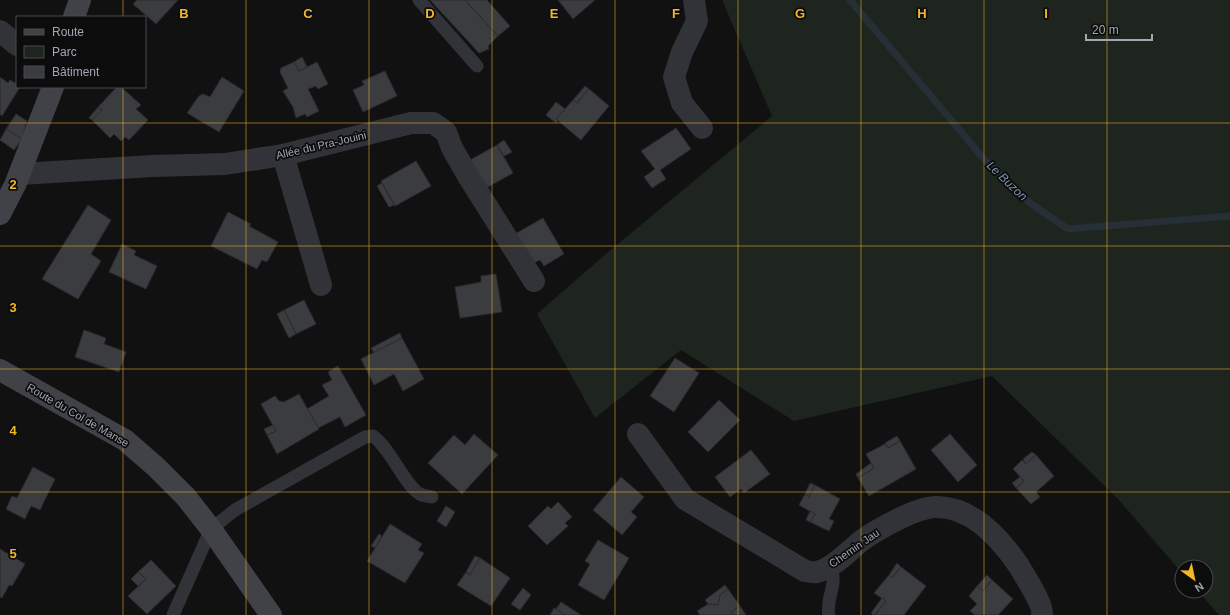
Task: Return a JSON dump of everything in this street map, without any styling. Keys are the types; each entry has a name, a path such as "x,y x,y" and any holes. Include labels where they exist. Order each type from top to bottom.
{"street":[{"path":"74,16 80,0"},
{"path":"694,0 697,21 682,52 674,77 682,103 702,128"},
{"path":"0,32 16,44"},
{"path":"0,214 20,174 53,88"},
{"name":"Allée du Pra-Jouini","path":"20,174 153,166 225,164 283,155 411,123 433,123 446,132 452,148 468,176 534,281"},
{"path":"283,155 321,285"},
{"name":"Route du Col de Manse","path":"0,370 125,440 161,472 186,497 212,529 271,615"},
{"name":"Chemin Jau","path":"638,434 684,499 805,571 816,572 829,566 869,536 904,516 935,507 955,510 976,520 994,535 1008,550 1035,595 1043,612 1042,615"}],"lane":[{"path":"419,0 477,66"},
{"path":"173,615 212,529 235,510 365,437 373,436 382,442 419,494 432,497"},
{"path":"828,615 833,580 833,572 829,566"}],"green space":[{"path":"722,0 1230,0 1230,615 1219,615 1205,599 1214,599 1214,559 1174,559 1174,564 1118,499 992,376 794,421 681,350 595,418 537,314 607,253 772,116"}],"building":[{"path":"137,0 178,0 156,24 133,4"},
{"path":"430,0 465,0 498,36 488,46 489,49 479,53"},
{"path":"465,0 487,0 510,26 498,36"},
{"path":"558,0 595,0 573,19"},
{"path":"302,57 307,67 299,71 294,62"},
{"path":"294,62 299,71 317,62 328,84 318,89 316,86 308,89 319,111 307,117 305,114 296,118 293,107 283,91 288,88 280,72 281,68"},
{"path":"385,71 397,96 363,112 353,90 364,85 362,81"},
{"path":"0,77 8,83 10,80 16,83 16,88 19,88 2,116 0,114"},
{"path":"222,77 244,91 219,132 187,113 199,96 203,94 210,97"},
{"path":"585,86 589,89 577,103 573,100"},
{"path":"116,88 122,88 141,105 136,109 148,120 129,140 125,137 121,141 114,134 110,138 92,120 102,110 98,107"},
{"path":"589,89 609,106 581,140 556,119 573,100 577,103"},
{"path":"556,102 565,109 556,119 558,121 556,123 546,115"},
{"path":"98,107 102,110 92,120 89,118"},
{"path":"16,114 27,121 22,139 6,129"},
{"path":"676,128 691,149 660,170 666,179 652,188 644,177 655,169 641,151"},
{"path":"6,129 22,139 14,150 0,140"},
{"path":"504,140 512,152 504,156 497,145"},
{"path":"497,145 513,173 486,188 470,160"},
{"path":"416,161 431,186 395,206 381,181"},
{"path":"382,183 394,205 389,207 377,186"},
{"path":"88,205 111,220 91,254 101,261 78,299 42,279"},
{"path":"228,212 251,224 249,226 278,242 267,262 262,260 257,269 211,246"},
{"path":"543,218 564,254 544,266 540,260 533,263 515,234"},
{"path":"122,244 136,251 134,255 157,266 146,289 109,272"},
{"path":"496,274 502,312 460,318 455,287 481,282 481,276"},
{"path":"304,300 316,324 296,334 284,310"},
{"path":"284,310 296,334 289,338 277,314"},
{"path":"84,330 106,338 104,344 126,352 119,372 75,357"},
{"path":"400,333 402,338 374,353 371,348"},
{"path":"402,338 424,379 403,391 394,374 374,385 361,359"},
{"path":"675,358 699,373 674,412 650,396"},
{"path":"338,366 366,415 345,427 340,417 318,428 307,409 329,396 322,385 332,380 328,372"},
{"path":"299,394 319,429 277,454 267,435 276,431 261,404 275,396 279,401 284,402"},
{"path":"719,400 740,420 708,452 688,432"},
{"path":"273,425 276,431 267,435 264,429"},
{"path":"474,434 498,455 462,494 428,463 454,435 465,445"},
{"path":"950,434 977,465 958,482 931,450"},
{"path":"897,436 900,441 888,448 885,443"},
{"path":"900,441 916,469 869,496 858,478 874,468 866,454 885,444 888,448"},
{"path":"751,450 770,474 744,493 741,489 730,497 715,477"},
{"path":"1032,452 1036,455 1026,464 1023,459"},
{"path":"1036,455 1054,476 1036,492 1040,497 1031,504 1016,488 1024,481 1013,469 1022,460 1026,464"},
{"path":"871,463 874,468 858,478 856,474"},
{"path":"33,467 55,479 40,510 31,506 25,519 6,509 12,496 17,498"},
{"path":"621,477 644,497 631,512 637,517 622,535 593,510"},
{"path":"1020,477 1024,481 1016,488 1012,483"},
{"path":"810,483 815,485 809,497 805,494"},
{"path":"815,485 840,499 829,519 834,521 829,531 810,522 815,514 799,505 805,494 809,497"},
{"path":"558,502 572,517 565,523 568,526 547,545 528,526 548,506 551,509"},
{"path":"446,506 455,512 446,527 437,521"},
{"path":"810,511 815,514 810,522 806,520"},
{"path":"390,524 422,544 418,550 424,553 405,583 367,561"},
{"path":"379,534 382,536 375,548 371,546"},
{"path":"598,540 629,558 604,600 578,585 590,564 585,561"},
{"path":"0,549 25,564 12,586 9,585 2,598 0,597"},
{"path":"475,556 480,558 470,575 466,572"},
{"path":"480,558 510,578 491,606 457,585 466,572 470,575"},
{"path":"151,560 176,586 147,614 128,596 146,579 138,572"},
{"path":"897,563 901,567 892,578 889,575"},
{"path":"901,567 926,586 904,615 875,615 886,601 874,593 889,575 892,578"},
{"path":"138,572 146,579 138,586 131,579"},
{"path":"987,575 992,580 983,591 977,586"},
{"path":"992,580 1013,599 998,615 975,615 970,611 977,604 969,596 977,586 983,591"},
{"path":"725,585 728,589 720,595 718,605 708,604 705,600"},
{"path":"523,588 531,595 520,610 511,604"},
{"path":"728,589 740,606 731,612 734,615 700,615 697,611 708,604 718,605 720,595"},
{"path":"882,598 886,601 875,615 873,615 871,613"},
{"path":"561,602 581,615 565,615 556,609"},
{"path":"740,606 746,615 734,615 731,612"},
{"path":"554,608 556,609 565,615 550,615"}],"waterway":[{"name":"Le Buzon","path":"850,0 984,159 1030,203 1068,229 1230,216"}]}
